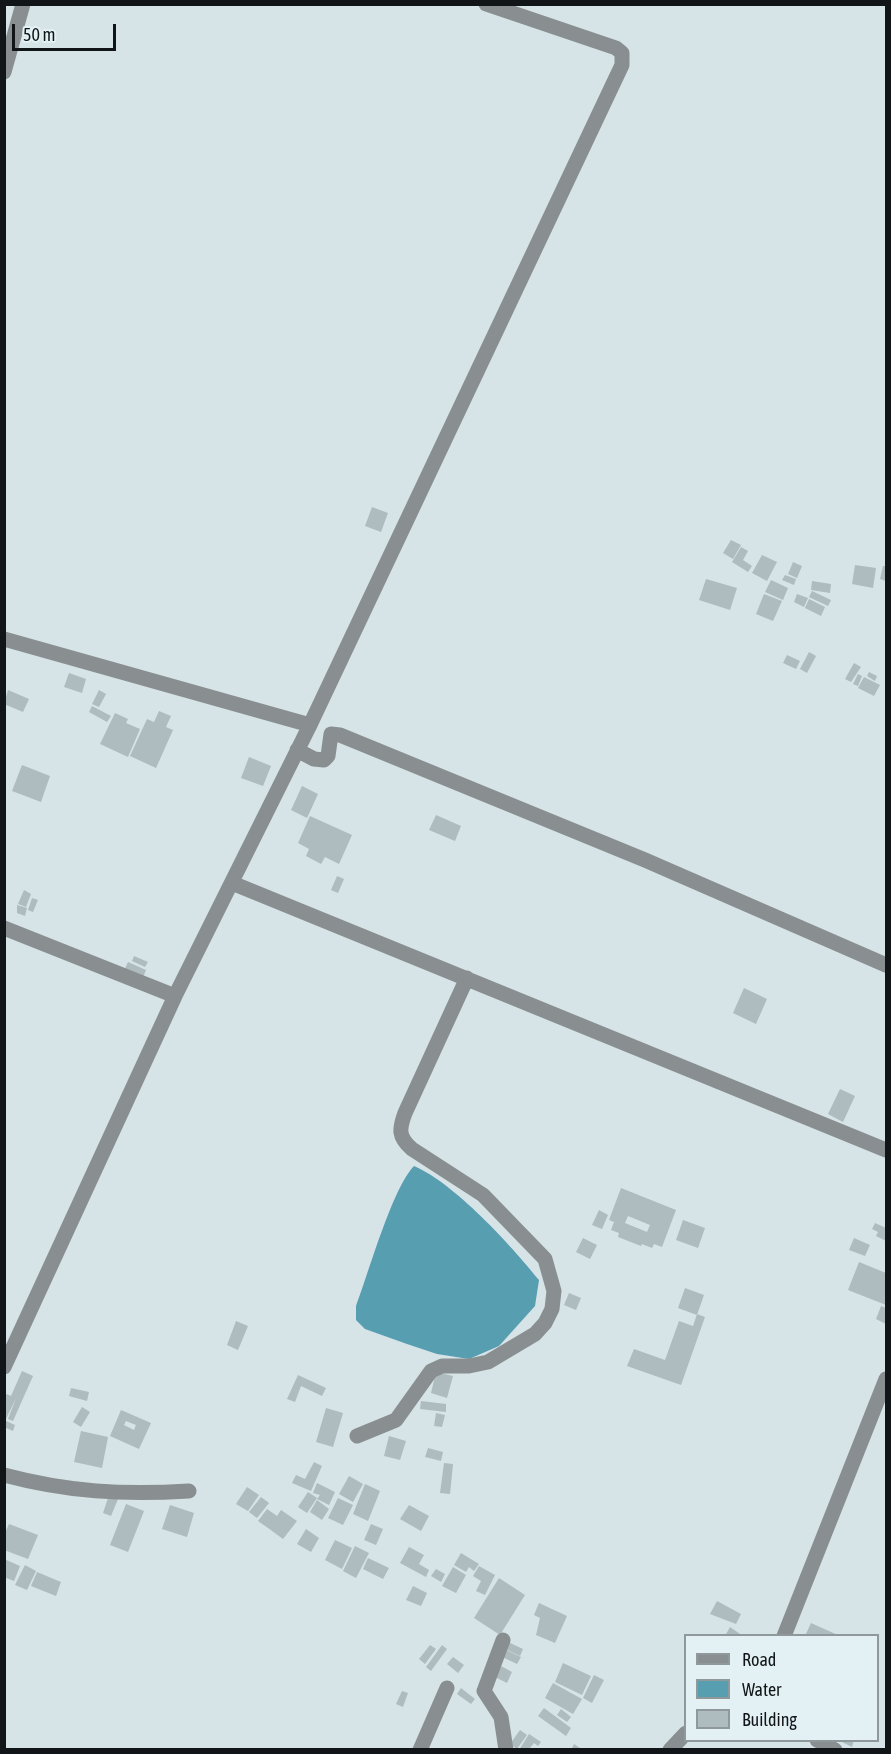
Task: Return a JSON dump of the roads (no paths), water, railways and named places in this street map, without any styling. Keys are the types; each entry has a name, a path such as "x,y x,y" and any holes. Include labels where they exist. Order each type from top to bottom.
{"street":[{"path":"4,72 23,4"},
{"path":"4,1367 175,996 310,724 623,60 622,53 616,48 486,4"},
{"path":"4,639 310,724"},
{"path":"297,750 314,759 324,760 328,756 331,734 340,735 645,861 886,965"},
{"path":"232,883 886,1150"},
{"path":"4,928 175,996"},
{"path":"357,1436 396,1420 431,1371 442,1366 469,1366 488,1362 535,1334 545,1323 552,1309 554,1291 545,1259 483,1195 412,1149 402,1141 400,1134 405,1113 467,978"},
{"path":"784,1634 886,1379"},
{"path":"4,1475 51,1487 95,1492 143,1494 189,1491"},
{"path":"503,1640 484,1691 501,1716 506,1749"},
{"path":"420,1749 447,1688"},
{"path":"670,1749 684,1735"},
{"path":"821,1742 835,1749"}],"water":[{"path":"414,1166 430,1174 464,1200 498,1233 539,1280 535,1306 499,1346 469,1359 437,1354 407,1344 365,1329 356,1320 356,1306 389,1211"}]}
